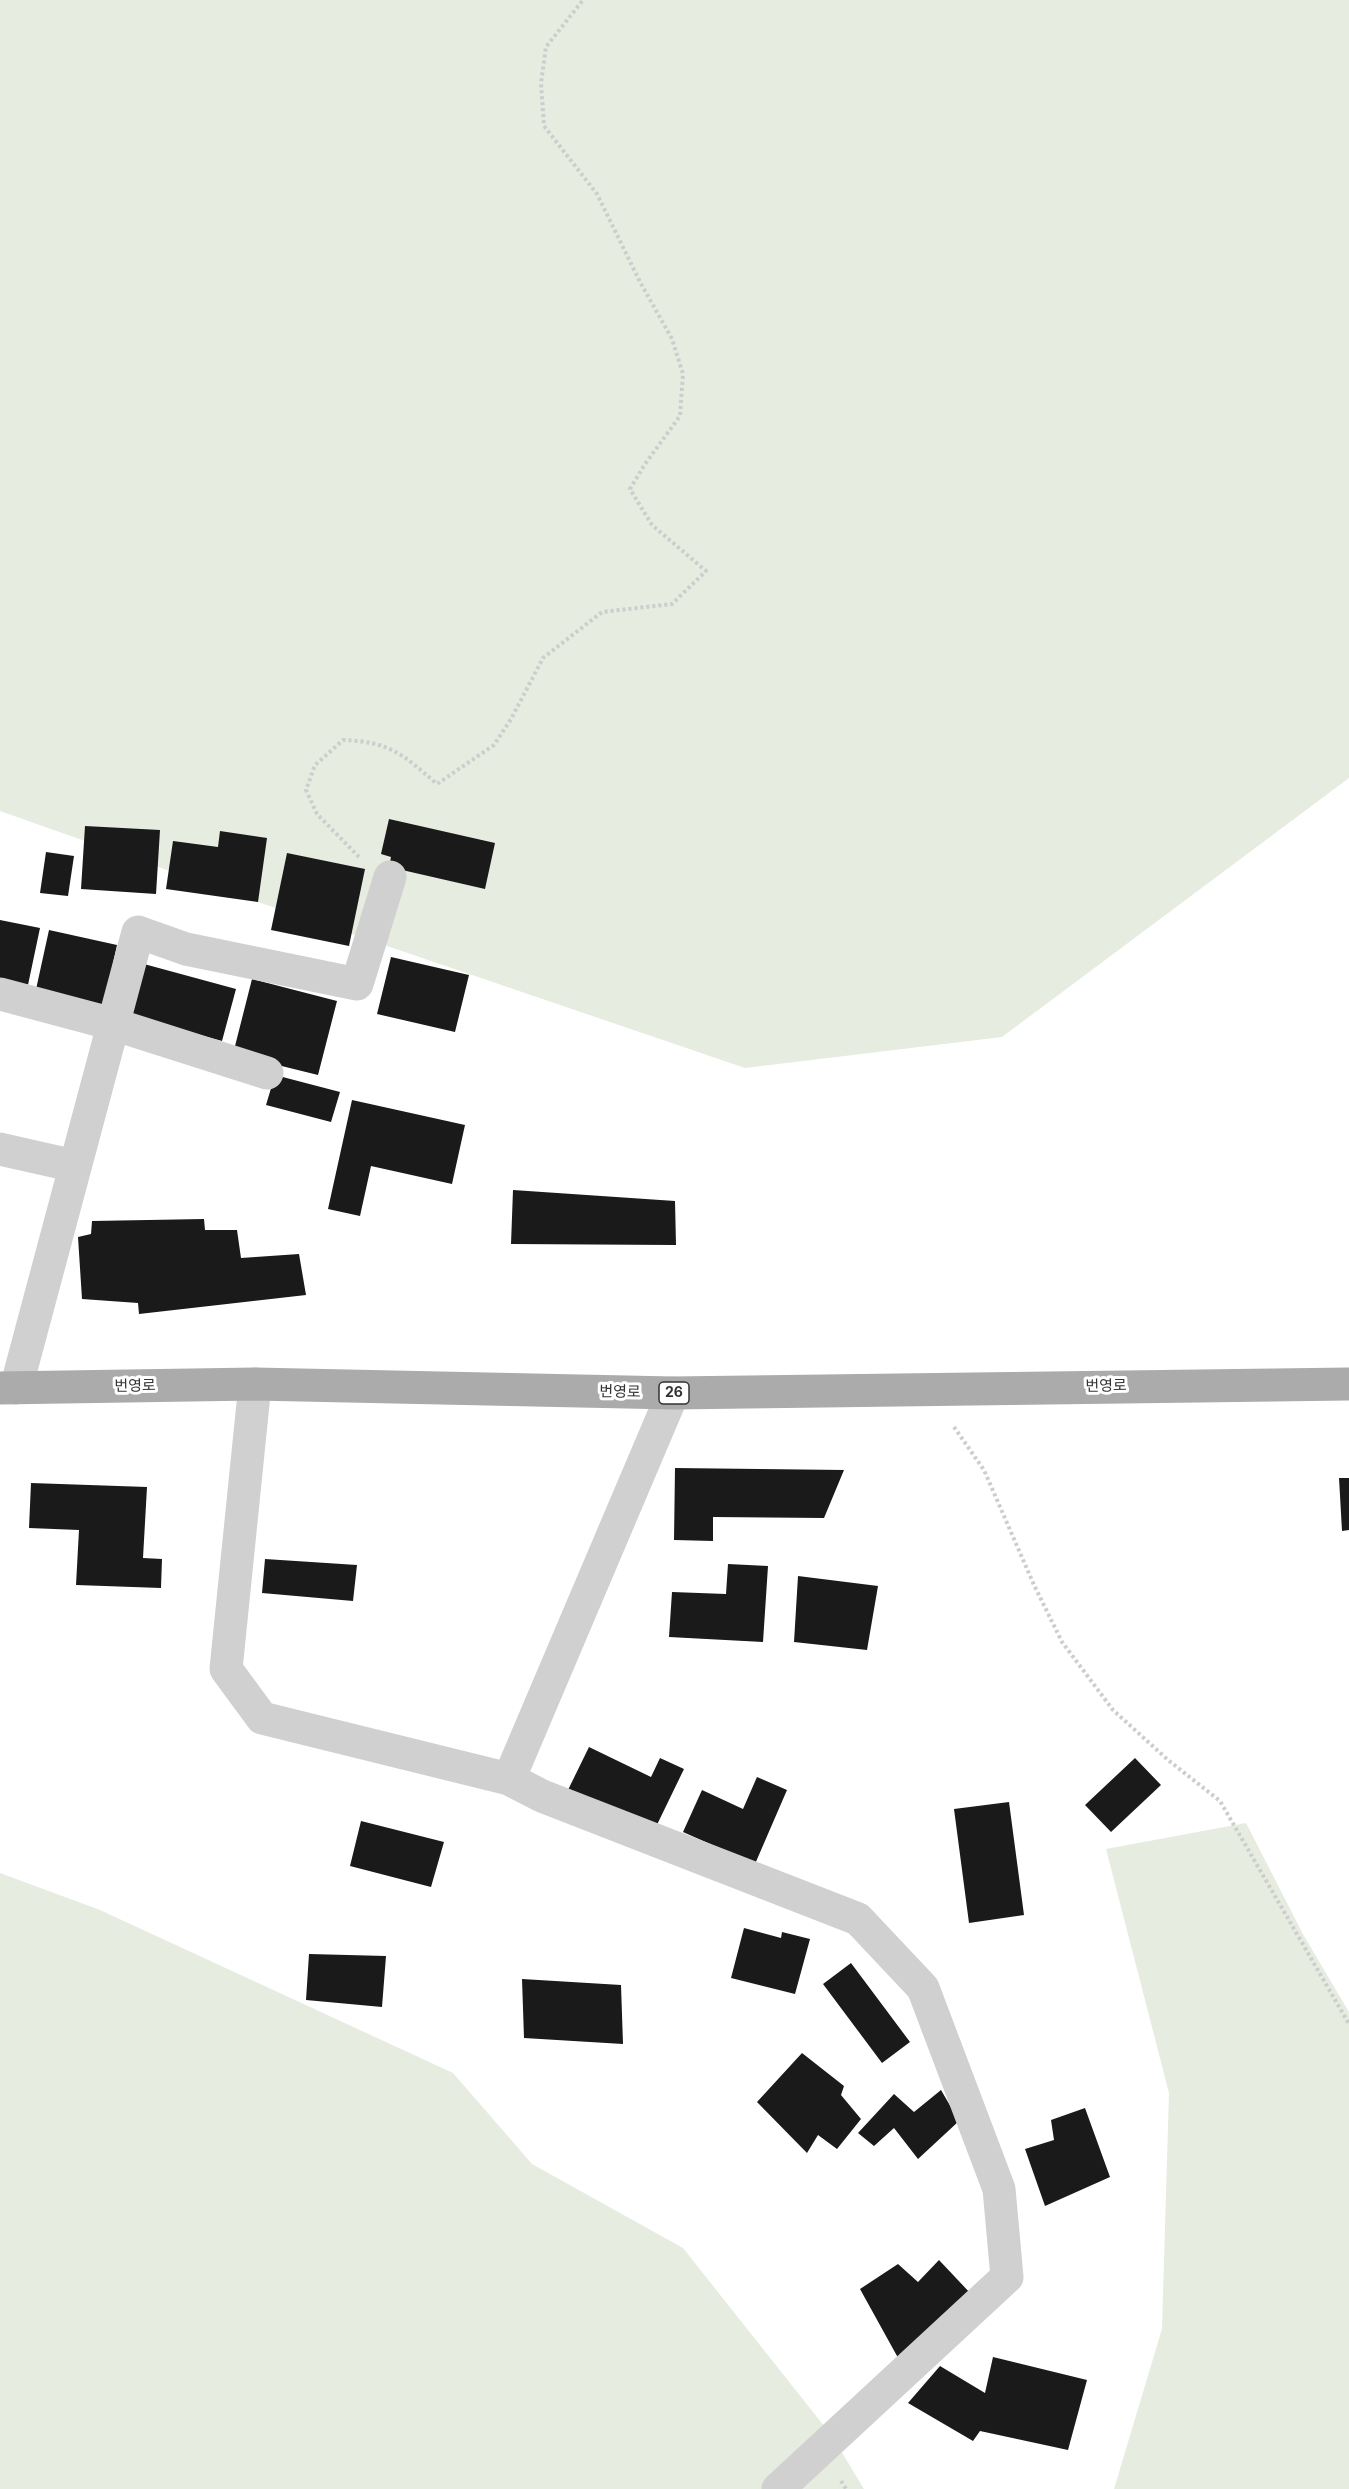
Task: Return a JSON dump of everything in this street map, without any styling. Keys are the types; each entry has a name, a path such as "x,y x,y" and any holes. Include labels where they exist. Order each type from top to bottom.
{"main road":[{"name":"번영로","path":"8,1388 255,1384 673,1393 1349,1384"}],"street":[{"path":"8,1388 75,1166 138,932 186,949 357,984 390,877"},
{"path":"0,993 113,1024 267,1072"},
{"path":"0,1149 75,1166"},
{"path":"255,1384 226,1669 262,1718 509,1779 553,1800 858,1919 923,1988 999,2189 1007,2277 778,2489"},
{"path":"509,1779 673,1393"}],"path":[{"path":"390,877 374,871 317,814 306,790 315,765 343,740 365,741 400,752 437,784 494,745 511,719 543,658 602,612 672,604 706,571 652,525 630,489 680,416 683,374 672,339 640,282 597,194 544,126 541,83 546,46 583,0"},
{"path":"928,1389 984,1470 1034,1585 1062,1642 1113,1710 1167,1760 1220,1801 1349,2024"}],"shaded area":[{"path":"0,0 1349,0 1349,778 1002,1037 745,1068 258,902 0,811"},
{"path":"1246,1823 1304,1936 1349,2012 1349,2489 1114,2489 1162,2329 1169,2093 1106,1849"},
{"path":"0,1873 100,1910 453,2073 532,2164 683,2248 832,2436 864,2489 0,2489"}],"building":[{"path":"389,819 495,843 485,889 389,867 391,857 381,854"},
{"path":"85,826 160,830 156,894 81,889"},
{"path":"220,831 267,838 258,902 166,889 173,841 218,847"},
{"path":"46,852 74,856 68,896 40,893"},
{"path":"287,853 365,869 349,946 271,930"},
{"path":"0,920 40,928 28,985 0,979"},
{"path":"49,930 117,945 103,1009 35,994"},
{"path":"391,957 469,975 455,1032 377,1014"},
{"path":"144,964 236,989 222,1041 130,1016"},
{"path":"252,979 337,1001 318,1075 233,1054"},
{"path":"275,1075 340,1092 331,1122 266,1105"},
{"path":"352,1100 465,1125 452,1184 371,1166 360,1216 328,1209"},
{"path":"513,1190 675,1201 676,1245 511,1244"},
{"path":"204,1219 205,1230 237,1230 241,1258 299,1254 306,1295 139,1314 138,1303 82,1299 78,1237 91,1234 92,1221"},
{"path":"675,1468 844,1470 824,1518 713,1517 713,1541 674,1540"},
{"path":"1339,1478 1349,1478 1349,1530 1342,1531"},
{"path":"31,1483 147,1487 143,1558 162,1559 161,1588 76,1585 79,1530 29,1528"},
{"path":"265,1559 357,1565 353,1601 262,1593"},
{"path":"728,1564 768,1566 763,1642 669,1637 672,1592 726,1594"},
{"path":"798,1576 878,1586 867,1650 794,1642"},
{"path":"589,1747 651,1777 660,1758 684,1769 653,1833 567,1792"},
{"path":"1135,1758 1161,1785 1111,1832 1085,1805"},
{"path":"757,1777 787,1790 755,1864 683,1832 702,1790 743,1809"},
{"path":"1009,1802 1024,1915 969,1923 954,1809"},
{"path":"361,1821 444,1842 431,1887 350,1866"},
{"path":"744,1928 781,1938 782,1932 810,1939 795,1994 731,1978"},
{"path":"309,1954 386,1956 382,2007 306,2000"},
{"path":"851,1963 910,2042 882,2063 823,1984"},
{"path":"522,1979 621,1985 623,2044 524,2038"},
{"path":"802,2053 844,2086 841,2095 861,2119 837,2149 818,2135 807,2153 757,2102"},
{"path":"941,2090 959,2121 918,2159 894,2128 874,2146 858,2133 894,2094 914,2112"},
{"path":"1085,2108 1110,2177 1045,2206 1025,2149 1054,2140 1051,2120"},
{"path":"939,2260 972,2295 902,2365 860,2289 898,2264 918,2282"},
{"path":"993,2357 1087,2380 1068,2450 980,2431 973,2441 908,2403 940,2366 985,2393"}]}
